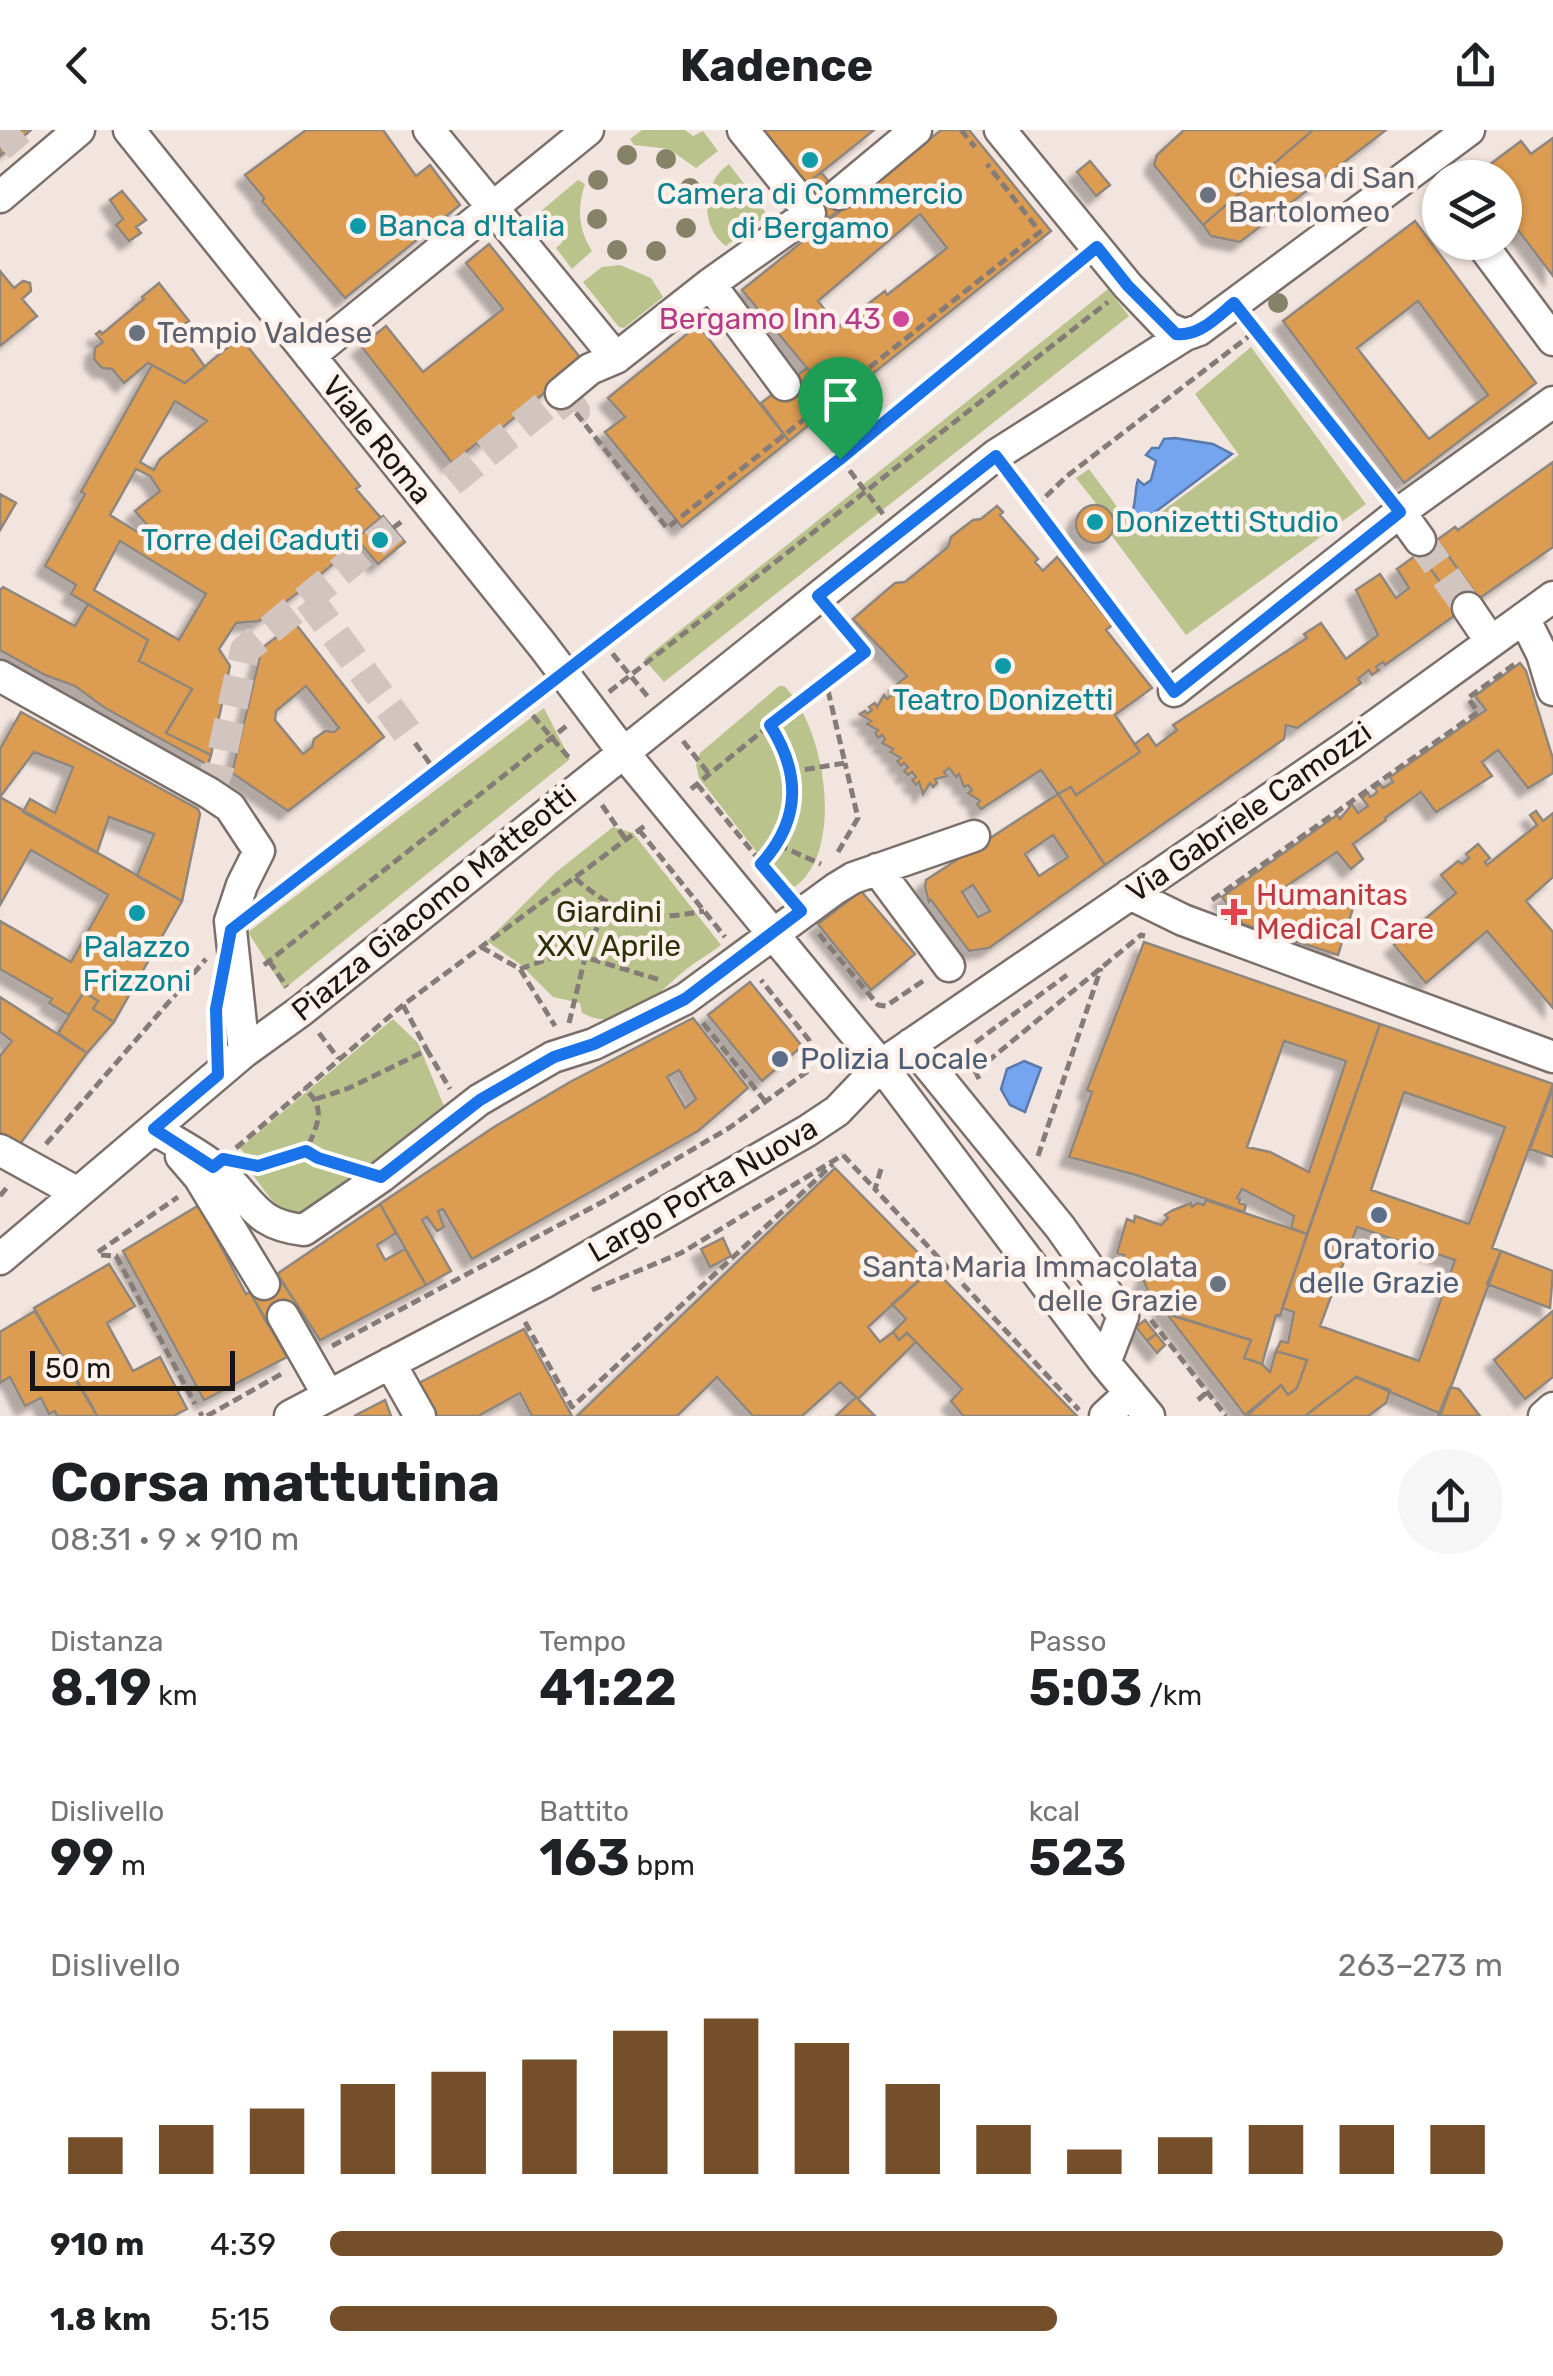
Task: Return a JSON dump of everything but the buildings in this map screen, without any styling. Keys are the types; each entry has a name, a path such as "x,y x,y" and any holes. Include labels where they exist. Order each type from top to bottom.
{"street":[{"path":"0,197 79,130"},
{"name":"Viale Roma","path":"129,130 623,752 881,1065"},
{"path":"428,130 616,358"},
{"path":"310,356 588,130"},
{"path":"743,130 823,205"},
{"path":"568,402 590,370 616,358 710,284 823,205 916,130"},
{"path":"1000,130 1168,328 1185,335"},
{"name":"Piazza Giacomo Matteotti","path":"1445,160 1469,130"},
{"name":"Piazza Giacomo Matteotti","path":"0,1258 244,1052 302,1010 996,456 1185,335 1199,330 1234,303 1422,184"},
{"path":"1493,260 1553,340"},
{"path":"710,284 785,384"},
{"path":"1174,692 1400,512 1553,402"},
{"path":"1400,512 1420,540"},
{"name":"Via Gabriele Camozzi","path":"942,1022 1350,744 1553,597"},
{"path":"1468,608 1491,642"},
{"path":"1524,618 1542,654 1553,690"},
{"path":"0,676 209,792 230,807 259,851 230,920 244,1052"},
{"path":"154,1129 212,1168 268,1220 280,1228 304,1230 381,1177 480,1100 554,1057 594,1044 685,999 801,911 853,878 974,836"},
{"path":"877,869 948,966"},
{"path":"1130,894 1183,920 1553,1056"},
{"name":"Largo Porta Nuova","path":"297,1414 513,1298 806,1132 837,1111 881,1065 942,1022"},
{"path":"911,1044 1060,1226 1123,1316 1105,1363"},
{"path":"881,1065 1139,1404 1105,1416"},
{"path":"0,1150 76,1192"},
{"path":"212,1168 264,1284"},
{"path":"248,1255 247,1240 268,1220"},
{"path":"283,1316 328,1395"},
{"path":"390,1363 420,1416"},
{"path":"1544,1416 1553,1408"}],"path":[{"path":"568,402 666,528 1040,232 961,130"},
{"path":"0,1196 231,930 840,459 1097,247"},
{"path":"630,676 1114,297"},
{"path":"1234,303 1400,512"},
{"path":"1036,507 1113,439 1257,330"},
{"path":"813,422 897,532"},
{"path":"996,456 1174,692"},
{"path":"394,528 405,518"},
{"path":"818,596 865,652 697,784 878,1005 886,1006 914,986"},
{"path":"603,642 657,708"},
{"path":"976,1070 1140,935 1160,936 1183,920 1478,712 1468,698 1518,662 1542,654"},
{"path":"826,682 858,818 829,868"},
{"path":"238,986 552,737 523,704"},
{"path":"761,864 778,845 788,825 793,799 784,747 770,725"},
{"path":"681,738 709,774"},
{"path":"415,743 436,772"},
{"path":"790,772 845,763"},
{"path":"196,1404 116,1256 99,1254 177,1198 403,1005 639,830"},
{"path":"575,878 607,902 631,913 660,919 704,911"},
{"path":"568,1024 585,958 607,902"},
{"path":"481,947 520,968 564,1040"},
{"path":"520,968 568,952 658,978 685,999"},
{"path":"1036,1164 1101,968"},
{"path":"965,1050 1073,971"},
{"name":"Largo Porta Nuova","path":"685,999 764,1100"},
{"path":"403,1005 458,1102"},
{"path":"203,1415 608,1199 730,1128 808,1070 805,1065 814,1054 809,1040"},
{"path":"316,1099 349,1088 428,1050"},
{"path":"304,1088 316,1099 320,1114 306,1151"},
{"path":"212,1168 258,1166 306,1151 381,1177"},
{"path":"843,1155 1084,1416"},
{"path":"588,1292 681,1253 843,1155"},
{"path":"540,1313 523,1320 572,1407 843,1155"},
{"path":"875,1188 881,1169"},
{"path":"1198,1400 1206,1392"}],"green space":[{"path":"642,130 685,130 693,136 703,131 718,151 696,168 669,149 634,145 630,139"},
{"path":"729,164 766,213 726,246 711,228 707,205 713,182"},
{"path":"578,180 585,184 580,218 592,251 572,269 556,248 562,243 561,235 541,211"},
{"path":"620,265 651,278 663,297 624,328 619,327 583,282 602,267"},
{"path":"1108,289 1129,316 664,682 644,659"},
{"path":"1251,347 1366,504 1186,635 1109,532 1110,521 1076,478 1089,469 1135,531 1239,455 1195,394"},
{"name":"Giardini XXV Aprile","path":"779,686 784,686 799,705 811,731 824,792 819,852 807,875 788,891 781,885 785,881 779,872 774,874 699,778 696,765 700,753"},
{"path":"544,708 570,759 284,989 248,932"},
{"name":"Giardini XXV Aprile","path":"613,827 633,833 721,945 650,1001 625,1016 611,1019 582,1013 580,1003 553,997 521,965 487,941 555,873"},
{"path":"393,1019 418,1043 446,1111 423,1135 303,1213 286,1211 251,1173 256,1168 240,1148"}],"water":[{"path":"1164,439 1213,444 1232,454 1138,525 1131,515 1138,480 1144,485 1151,480 1156,461 1146,455 1152,448 1159,448"},
{"path":"1024,1061 1041,1068 1025,1112 1010,1105 1001,1089 1007,1069"}],"tunnel":[{"path":"0,147 20,130"},
{"path":"451,482 561,393 575,411 564,418"},
{"path":"209,793 219,768 245,650 393,528"},
{"path":"1420,540 1468,608"},
{"path":"309,599 415,743"}],"place":[{"name":"Camera di Commercio di Bergamo","path":"810,160"},
{"name":"Chiesa di San Bartolomeo","path":"1208,195"},
{"name":"Banca d'Italia","path":"358,226"},
{"name":"Bergamo Inn 43","path":"901,319"},
{"name":"Tempio Valdese","path":"137,333"},
{"name":"Donizetti Studio","path":"1095,522"},
{"name":"Torre dei Caduti","path":"380,540"},
{"name":"Teatro Donizetti","path":"1003,666"},
{"name":"Humanitas Medical Care","path":"1234,912"},
{"name":"Palazzo Frizzoni","path":"137,913"},
{"name":"Polizia Locale","path":"780,1059"},
{"name":"Oratorio delle Grazie","path":"1379,1215"},
{"name":"Santa Maria Immacolata delle Grazie","path":"1218,1284"}],"route":[{"path":"1097,247 1128,286 1176,334 1199,330 1234,303 1400,512 1174,692 996,456 818,596 865,652 770,725 784,747 793,799 788,825 778,845 761,864 801,911 685,999 594,1044 554,1057 480,1100 381,1177 306,1151 258,1166 223,1159 213,1167 154,1129 218,1075 216,1009 231,930 840,459 1097,247"}]}
